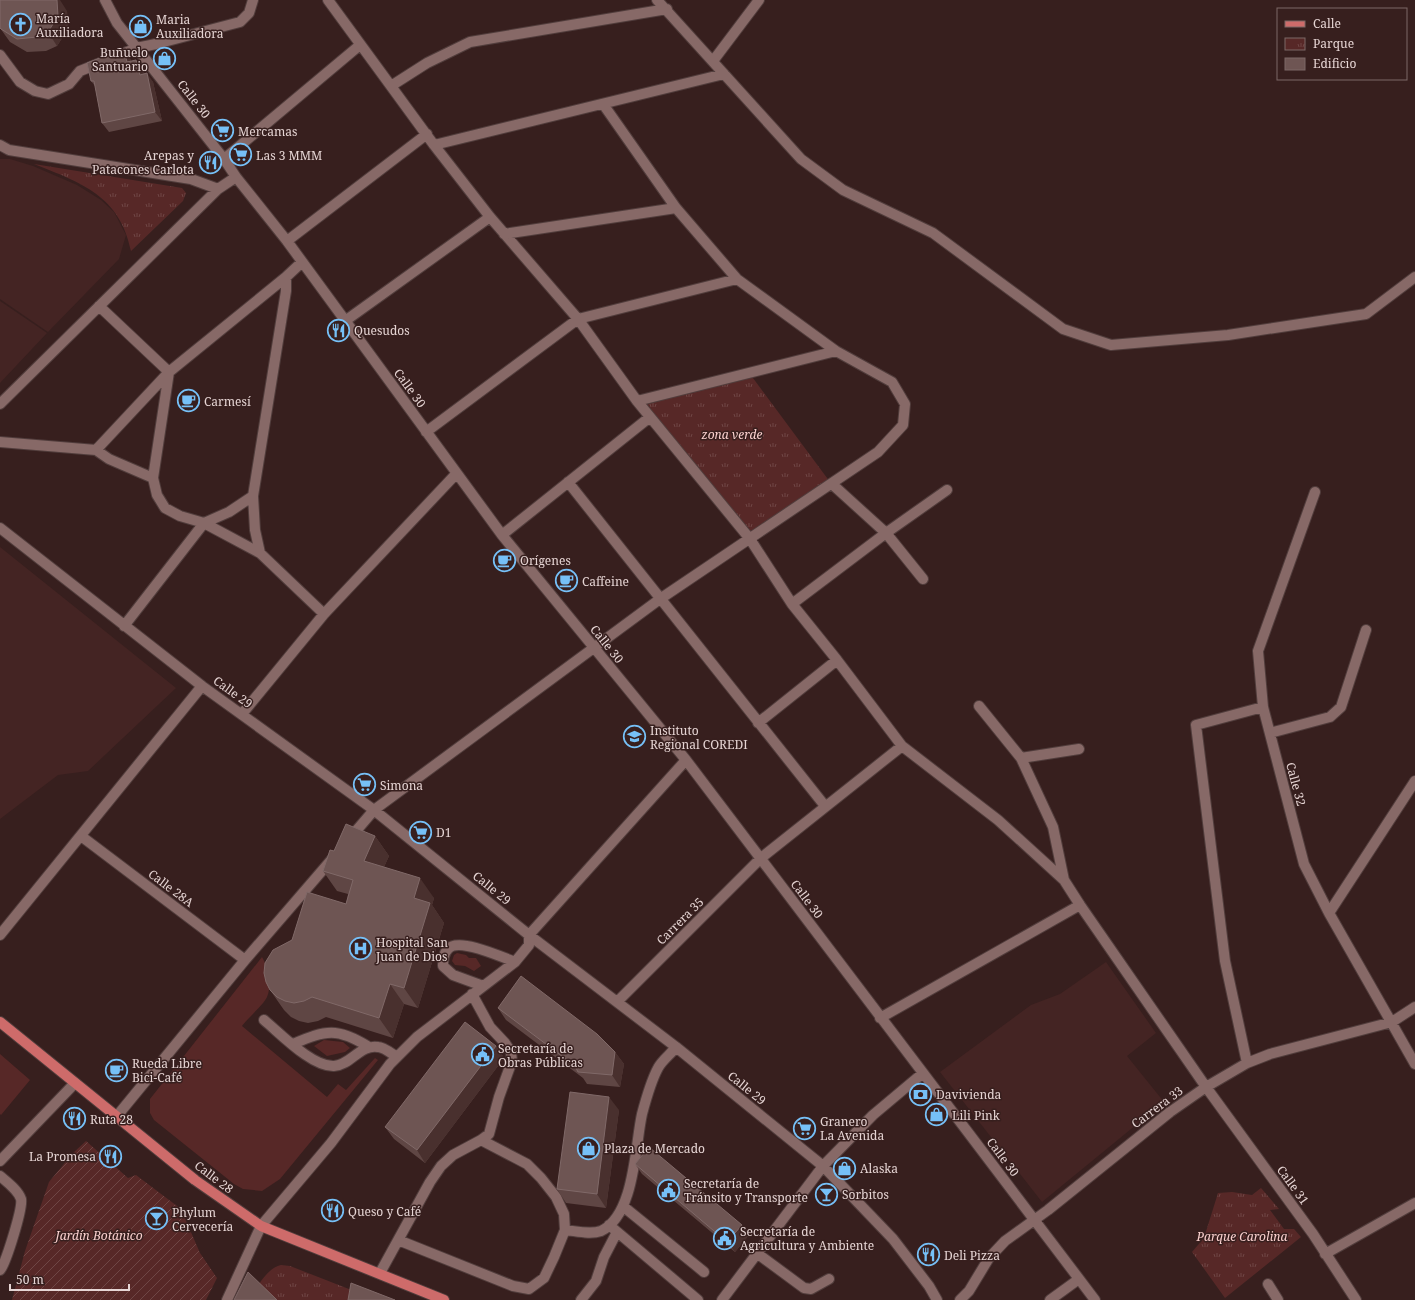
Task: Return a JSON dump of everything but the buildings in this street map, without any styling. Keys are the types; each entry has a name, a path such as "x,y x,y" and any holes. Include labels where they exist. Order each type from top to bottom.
{"main road":[{"name":"Calle 28","path":"0,1022 200,1184 261,1226 334,1257 380,1273 444,1300"}],"street":[{"name":"Calle 30","path":"105,0 117,23 287,241 502,535 686,760 880,1018 924,1072 1095,1300"},
{"path":"0,55 20,82 35,91 48,94 69,84 80,71 136,48 240,22 249,13 253,0"},
{"path":"328,0 434,145 490,217 578,319 637,401 750,538 792,604 837,660 902,746 998,820 1064,880"},
{"path":"657,0 667,9 801,159 843,190 933,233 1063,329 1111,345 1228,336 1366,314 1415,277"},
{"path":"713,61 759,0"},
{"path":"391,86 427,64 470,42 667,9"},
{"path":"224,159 360,45"},
{"path":"434,145 724,74"},
{"path":"117,1116 245,960 374,810 660,599 878,452 903,425 904,404 892,382 836,350 737,279 676,208 603,104"},
{"path":"287,241 427,134"},
{"path":"0,145 9,150 191,179 218,189"},
{"path":"0,404 218,189 236,177"},
{"path":"504,234 676,208"},
{"path":"345,320 490,217"},
{"path":"96,450 169,372 286,278 302,262"},
{"path":"260,553 255,530 253,496 286,291 286,278"},
{"path":"426,432 578,319 737,279"},
{"path":"99,306 169,372"},
{"path":"637,401 836,350"},
{"path":"169,372 153,478 157,495 165,508 180,516 204,523 260,553 324,614"},
{"path":"502,535 650,417"},
{"path":"0,442 96,450 109,459 153,478"},
{"path":"242,714 324,614 456,474"},
{"path":"568,482 825,806"},
{"path":"832,484 886,533 923,579"},
{"path":"792,604 886,533 947,490"},
{"name":"Calle 32","path":"1315,492 1258,651 1263,707 1304,864 1329,913 1415,1064"},
{"path":"124,626 204,523 229,512 253,496"},
{"name":"Calle 29","path":"0,528 202,686 374,810 529,935 618,1001 823,1166 893,1239 929,1286 937,1300"},
{"path":"1270,734 1330,717 1341,708 1366,630"},
{"path":"758,723 837,660"},
{"path":"0,935 202,686"},
{"path":"979,706 1021,758 1053,827 1064,880"},
{"path":"1246,1063 1226,961 1196,725 1263,707"},
{"name":"Carrera 35","path":"618,1001 760,858 902,746"},
{"path":"1021,758 1080,749"},
{"path":"227,1300 261,1226 331,1143 397,1057 416,1037 516,962 529,945 529,935 686,760"},
{"path":"1329,913 1415,781"},
{"name":"Calle 28A","path":"81,836 245,960"},
{"name":"Calle 31","path":"1064,880 1206,1087 1313,1234 1356,1300"},
{"path":"880,1018 1080,905"},
{"path":"482,986 453,975 443,966 444,954 448,947 459,944 516,962"},
{"path":"380,1273 430,1182 441,1166 464,1148 482,1140 489,1134 499,1097 512,1061 511,1052 490,1026 472,994"},
{"name":"Carrera 33","path":"960,1300 969,1291 989,1258 1005,1241 1034,1220 1170,1112 1206,1087 1246,1063 1270,1054 1392,1022 1415,1007"},
{"path":"264,1020 315,1062 335,1066 348,1060 360,1051 369,1047 379,1046 397,1057"},
{"path":"293,1044 315,1035 329,1032 354,1038 369,1047"},
{"path":"581,1300 596,1281 613,1229 624,1207 630,1189 642,1114 658,1066 676,1048"},
{"path":"722,1300 823,1166 873,1115 924,1072"},
{"path":"0,1161 75,1083"},
{"path":"398,1240 513,1286 529,1289 544,1278 565,1230 564,1214 556,1197 541,1178 527,1164 482,1140"},
{"path":"0,1176 16,1191 21,1199 20,1210 4,1262 0,1270"},
{"path":"1326,1254 1415,1203"},
{"path":"624,1207 704,1272"},
{"path":"565,1230 591,1233 613,1229 698,1300"},
{"path":"758,1254 804,1288 811,1289 829,1280"},
{"path":"1050,1300 1079,1279"},
{"path":"1268,1284 1278,1300"}],"shaded area":[{"path":"0,159 10,159 33,166 77,185 101,200 114,212 126,235 119,259 48,332 0,299"},
{"path":"0,301 47,333 0,383"},
{"path":"0,547 176,688 88,771 58,775 0,819"},
{"path":"1106,962 1156,1033 1127,1056 1164,1102 1042,1202 940,1072 1031,1005 1060,994"}],"green space":[{"path":"34,164 182,188 186,193 183,201 131,251 126,232 118,217 108,204 83,185"},
{"name":"zona verde","path":"750,374 830,482 752,535 641,402"},
{"path":"457,953 466,955 469,958 476,958 481,966 474,971 465,966 455,965 452,961 454,955"},
{"path":"262,957 269,977 267,997 242,1026 327,1097 338,1084 346,1090 375,1058 378,1060 280,1179 262,1191 243,1189 234,1184 154,1120 150,1113 150,1099"},
{"path":"324,1040 343,1042 350,1048 345,1052 327,1056 314,1046"},
{"path":"0,1054 30,1080 1,1115 0,1114"},
{"name":"Jardín Botánico","path":"86,1141 128,1178 136,1175 181,1209 200,1253 217,1278 206,1300 12,1300 25,1251 49,1182 73,1153"},
{"name":"Parque Carolina","path":"1261,1188 1279,1209 1270,1210 1284,1229 1294,1229 1301,1237 1225,1298 1192,1252 1204,1238 1218,1193 1232,1192 1252,1195"},
{"path":"281,1265 290,1266 377,1300 250,1300 259,1284 267,1274 271,1270"}],"place":[{"name":"María Auxiliadora","path":"21,25"},
{"name":"Maria Auxiliadora","path":"141,26"},
{"name":"Buñuelo Santuario","path":"164,59"},
{"name":"Mercamas","path":"223,131"},
{"name":"Las 3 MMM","path":"241,155"},
{"name":"Arepas y Patacones Carlota","path":"210,162"},
{"name":"Quesudos","path":"338,330"},
{"name":"Carmesí","path":"188,401"},
{"name":"Orígenes","path":"504,560"},
{"name":"Caffeine","path":"567,581"},
{"name":"Instituto Regional COREDI","path":"634,737"},
{"name":"Simona","path":"364,785"},
{"name":"D1","path":"421,832"},
{"name":"Hospital San Juan de Dios","path":"360,949"},
{"name":"Secretaría de Obras Públicas","path":"482,1055"},
{"name":"Rueda Libre Bici-Café","path":"116,1070"},
{"name":"Davivienda","path":"921,1094"},
{"name":"Lili Pink","path":"937,1115"},
{"name":"Ruta 28","path":"75,1119"},
{"name":"Granero La Avenida","path":"805,1128"},
{"name":"Plaza de Mercado","path":"588,1148"},
{"name":"La Promesa","path":"111,1156"},
{"name":"Alaska","path":"845,1168"},
{"name":"Secretaría de Tránsito y Transporte","path":"668,1190"},
{"name":"Sorbitos","path":"827,1194"},
{"name":"Queso y Café","path":"333,1211"},
{"name":"Phylum Cervecería","path":"156,1219"},
{"name":"Secretaría de Agricultura y Ambiente","path":"725,1238"},
{"name":"Deli Pizza","path":"929,1255"}]}
